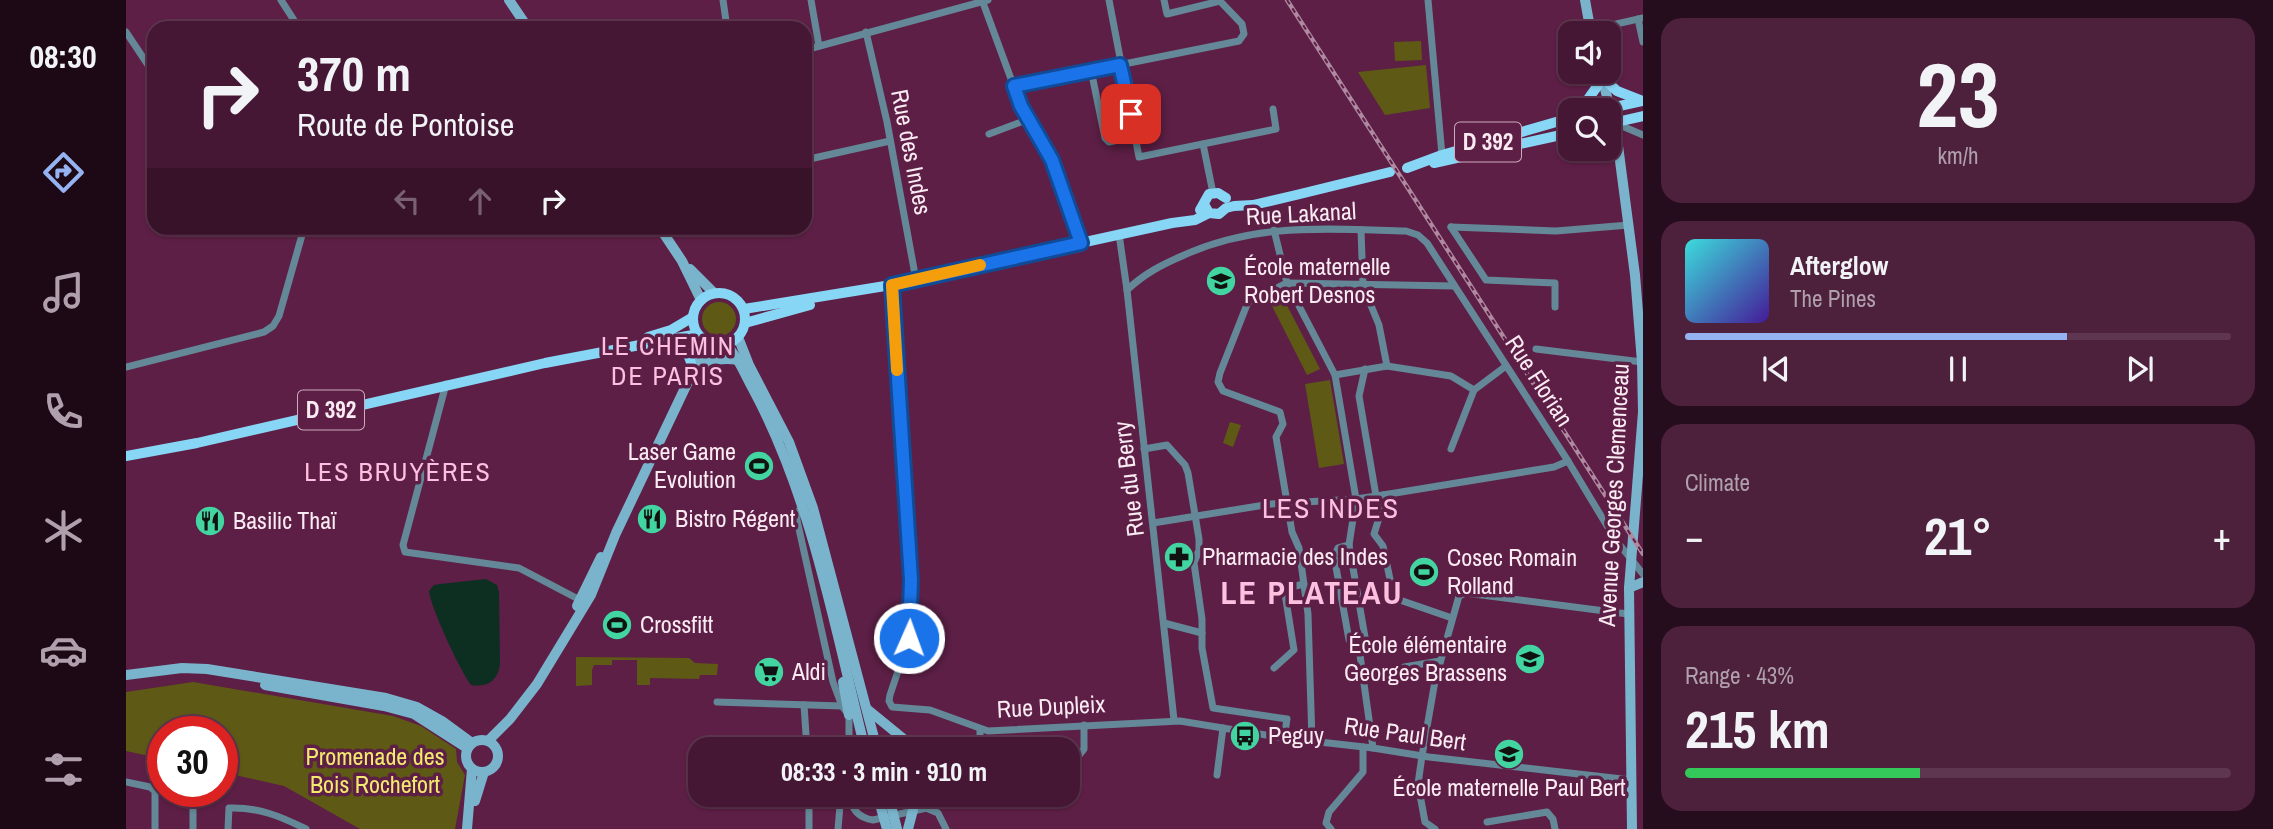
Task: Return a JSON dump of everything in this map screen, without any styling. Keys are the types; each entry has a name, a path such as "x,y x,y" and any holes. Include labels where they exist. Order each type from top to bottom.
{"main road":[{"path":"510,0 524,21"},
{"path":"1585,0 1588,21"},
{"path":"1612,84 1618,90 1643,101"},
{"path":"1621,106 1643,101"},
{"path":"1621,115 1643,108"},
{"path":"1621,122 1643,116"},
{"name":"D 392","path":"1558,120 1407,168 1558,136"},
{"name":"Avenue Georges Clemenceau","path":"1618,161 1638,266 1642,362 1641,500 1630,561 1628,614 1632,829"},
{"path":"1226,203 1284,198 1390,172"},
{"path":"1207,209 1206,197 1213,192 1223,195 1226,203"},
{"path":"1207,209 1219,214 1226,203"},
{"path":"744,309 916,280 1119,234 1195,220 1207,209"},
{"path":"665,235 682,261 701,300"},
{"path":"682,261 714,293"},
{"path":"745,323 888,285"},
{"path":"492,744 553,659 601,574 616,533 694,370 700,336 693,317 701,300 714,293 729,294 744,309 745,323 738,337 721,344 694,370"},
{"name":"D 392","path":"545,363 552,359 661,334 693,317"},
{"name":"D 392","path":"126,456 197,443 242,430 545,363 700,336"},
{"path":"700,336 721,344 738,360 780,446 829,603 863,737"},
{"path":"738,337 749,365 789,442 818,523 874,737"},
{"path":"667,340 685,348 694,370"},
{"path":"683,394 706,365 718,359 738,360"},
{"path":"799,509 810,511 818,523"},
{"path":"1629,588 1643,582"},
{"path":"829,603 849,715"},
{"path":"126,675 182,668 207,669 386,698 417,707 442,721 470,745"},
{"path":"126,681 186,674 200,675 384,706 414,715 470,745"},
{"path":"867,709 901,737"},
{"path":"468,829 472,769 466,760 470,745 479,740 492,744"},
{"path":"472,769 484,772 492,768 497,761 492,744"},
{"path":"468,829 484,772"},
{"path":"883,807 897,829"},
{"path":"887,829 888,807"},
{"path":"908,829 913,810"}],"street":[{"path":"281,0 294,21"},
{"path":"723,0 726,21"},
{"path":"811,0 819,46"},
{"path":"982,0 1014,86 1052,160 1081,243"},
{"path":"812,48 988,0"},
{"path":"1109,0 1139,157 1276,129 1273,110"},
{"path":"1014,86 1239,41 1244,34 1242,24 1219,1 1167,14 1164,0"},
{"path":"1428,0 1442,155"},
{"path":"1621,24 1640,19 1643,42"},
{"path":"126,32 147,64"},
{"name":"Rue des Indes","path":"866,32 916,280"},
{"path":"1091,69 1105,138 1109,142 1136,136"},
{"path":"989,134 1029,119"},
{"path":"1621,127 1643,135"},
{"path":"812,158 890,141"},
{"path":"1203,144 1213,192"},
{"path":"1555,307 1555,283 1486,280 1451,227 1556,232 1629,225"},
{"path":"1274,230 1287,283 1335,375 1356,499 1349,545 1365,637 1359,648 1373,748"},
{"name":"Rue Lakanal","path":"1127,290 1151,270 1207,244 1274,230 1406,231"},
{"path":"1361,230 1363,286 1379,325 1387,366"},
{"name":"Rue Florian","path":"1406,231 1418,235 1427,243 1568,461 1615,539 1643,574"},
{"name":"Rue du Berry","path":"1119,234 1174,720"},
{"path":"126,367 264,332 273,326 279,316 302,235"},
{"path":"1312,741 1308,614 1298,544 1294,538 1276,437 1283,424 1280,412 1223,391 1218,382 1220,373 1248,302 1287,283 1454,286"},
{"name":"Rue Dupleix","path":"888,285 911,580 909,638 890,695 892,707 930,710 980,729 1174,720"},
{"path":"1536,349 1642,362"},
{"path":"1335,375 1387,366 1451,376 1474,390"},
{"path":"1451,449 1474,390 1506,366"},
{"path":"1365,369 1359,396 1383,505 1374,534 1383,547 1394,598 1452,618"},
{"path":"446,384 403,545 405,552 519,568 583,602"},
{"path":"1144,449 1167,445 1185,465 1199,545 1194,563 1202,648 1213,708 1212,726"},
{"path":"1153,523 1287,503 1379,496 1554,467 1568,461"},
{"path":"799,509 797,520 833,682 842,706 849,715 849,737"},
{"path":"1349,545 1338,548 1334,556 1349,640 1359,648"},
{"path":"1274,668 1294,650 1285,594 1291,587 1304,584"},
{"path":"1435,829 1424,822 1418,784 1432,695 1459,596 1466,593 1628,614"},
{"path":"1164,623 1202,632"},
{"path":"1404,667 1440,661"},
{"path":"717,702 842,706"},
{"path":"804,705 806,737"},
{"path":"1213,708 1287,719 1284,738"},
{"name":"Rue Paul Bert","path":"1174,720 1284,738 1631,780"},
{"path":"1080,753 1084,748 1084,725"},
{"path":"1217,775 1223,728"},
{"path":"980,729 980,737"},
{"path":"1331,829 1326,823 1329,812 1363,772 1363,747"},
{"path":"126,782 150,787 155,791 155,829"},
{"path":"193,807 193,829"},
{"path":"229,829 229,808 245,807 277,814 306,829"},
{"path":"809,807 809,829"},
{"path":"838,829 840,807"},
{"path":"853,807 868,820 925,807 938,813 946,829"},
{"path":"1487,822 1547,812 1553,819 1555,829"}],"green space":[{"path":"1421,41 1422,60 1395,61 1394,42"},
{"path":"1426,65 1430,108 1385,115 1358,72"},
{"path":"1279,290 1320,369 1307,375 1267,296"},
{"path":"719,302 731,307 736,319 731,331 719,336 707,331 702,319 707,307"},
{"path":"1330,380 1344,464 1319,468 1305,384"},
{"path":"1230,422 1241,425 1233,447 1223,443"},
{"path":"576,657 689,658 695,663 718,664 717,675 700,675 699,679 650,678 650,685 637,685 637,660 612,660 612,665 594,665 592,685 576,686"},
{"name":"Promenade des Bois Rochefort","path":"193,682 393,716 421,726 456,749 457,762 465,775 455,829 360,829 284,786 238,776 238,716 147,716 147,756 126,751 126,692"}],"shaded area":[{"path":"486,579 497,585 499,592 500,664 491,682 471,685 447,639 429,591 434,585"}],"railway":[{"path":"1287,0 1643,554"}],"slow traffic":[{"path":"897,370 892,285 980,265"}],"place":[{"name":"École maternelle Robert Desnos","path":"1221,281"},
{"name":"Laser Game Evolution","path":"759,466"},
{"name":"Bistro Régent","path":"652,519"},
{"name":"Basilic Thaï","path":"210,521"},
{"name":"Pharmacie des Indes","path":"1179,557"},
{"name":"Cosec Romain Rolland","path":"1424,572"},
{"name":"Crossfitt","path":"617,625"},
{"name":"École élémentaire Georges Brassens","path":"1530,659"},
{"name":"Aldi","path":"769,672"},
{"name":"Peguy","path":"1245,736"},
{"name":"École maternelle Paul Bert","path":"1509,754"}],"district":[{"name":"LE CHEMIN DE PARIS","path":"668,361"},
{"name":"LES BRUYÈRES","path":"398,472"},
{"name":"LES INDES","path":"1331,508"},
{"name":"LE PLATEAU","path":"1312,593"}],"route":[{"path":"909,638 911,580 892,285 1081,243 1052,160 1021,106 1014,86 1120,65 1131,114"}]}
